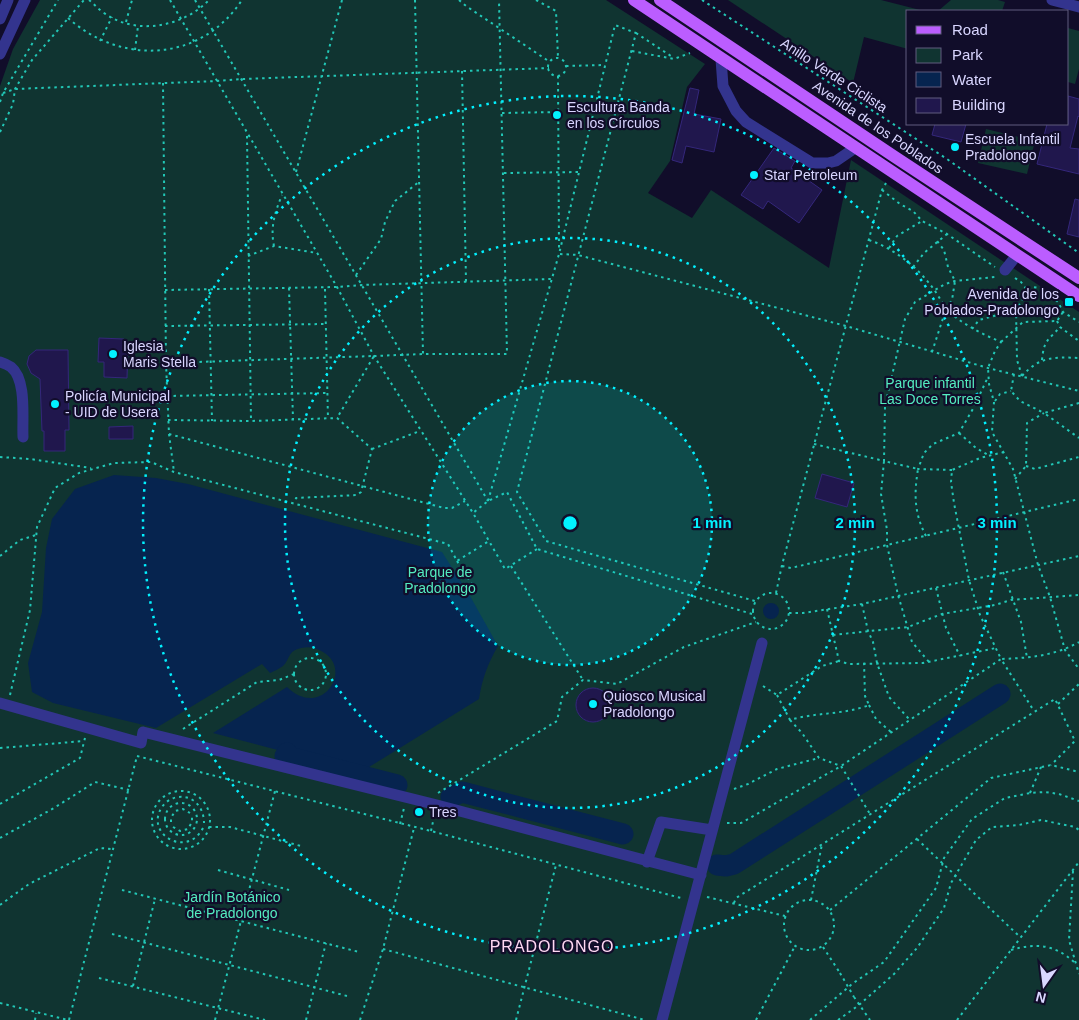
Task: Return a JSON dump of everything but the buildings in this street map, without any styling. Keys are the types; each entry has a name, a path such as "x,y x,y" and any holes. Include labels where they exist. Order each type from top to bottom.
{"main road":[{"name":"Avenida de los Poblados","path":"634,0 1016,256 1079,296"},
{"name":"Avenida de los Poblados","path":"660,0 1079,278"}],"street":[{"path":"0,20 8,0"},
{"path":"0,54 25,0"},
{"path":"1052,0 1079,7"},
{"path":"721,59 723,86 736,110 746,122 812,163 828,163 855,148"},
{"path":"1006,270 1016,256"},
{"path":"0,362 11,368 22,388 22,437"},
{"path":"662,1020 762,643"},
{"path":"4,705 141,742 144,732 437,805 700,875"},
{"path":"647,862 661,822 714,825"}],"path":[{"path":"0,102 3,93 58,0"},
{"path":"0,132 13,104 16,89 32,60 84,0"},
{"path":"89,0 104,14 126,23 145,26 167,24 181,19 200,8 209,0"},
{"path":"126,23 132,0"},
{"path":"170,0 283,194 374,356 506,569 537,549"},
{"path":"195,0 488,502"},
{"path":"68,18 80,29 100,41 119,48 162,51 182,46 213,30 235,10 242,0"},
{"path":"296,172 342,0"},
{"path":"415,0 423,354"},
{"path":"459,0 550,62"},
{"path":"166,363 402,354 507,354 499,0"},
{"path":"536,0 556,11 558,58"},
{"name":"Anillo Verde Ciclista","path":"702,0 947,160 1079,253"},
{"path":"100,41 112,17"},
{"path":"135,50 138,25"},
{"path":"488,502 559,254 615,25 636,33 674,59"},
{"path":"636,33 517,492 546,542 755,601"},
{"path":"632,51 674,59 690,54 697,43"},
{"path":"550,62 558,58"},
{"path":"558,58 566,66"},
{"path":"550,62 549,68 552,75 558,76 563,74 566,66"},
{"path":"566,66 606,65"},
{"path":"3,93 16,89 549,68"},
{"path":"462,71 466,282"},
{"path":"558,76 559,254"},
{"path":"163,83 166,363 169,434 174,472"},
{"path":"502,112 558,112"},
{"path":"247,133 251,421"},
{"path":"503,173 580,172"},
{"path":"356,275 381,239 385,222 395,201 420,181"},
{"path":"776,594 782,565 882,190 886,182 893,186"},
{"path":"882,190 900,204 913,210 922,221 947,234 996,268 1006,270"},
{"path":"274,246 272,236 273,221 283,194"},
{"path":"889,248 896,236 922,221"},
{"path":"913,267 937,241 947,234"},
{"path":"869,240 889,248 902,257 935,290 946,309 964,324 1001,342"},
{"path":"932,352 946,309 952,300 955,281 948,267 944,250 937,241"},
{"path":"248,256 274,246 317,254"},
{"path":"559,254 578,255 846,326 988,368 1079,390"},
{"path":"928,662 912,642 898,595 887,545 887,530 881,494 885,406 905,320 916,302 945,284 955,281 993,278 1006,270"},
{"path":"1006,270 1006,274 1021,282 1028,291"},
{"path":"165,290 336,287 552,279"},
{"path":"325,287 328,419"},
{"path":"1022,376 1017,360 1016,310 1028,291 1033,287 1040,288 1058,302 1063,312 1079,322"},
{"path":"289,288 293,420"},
{"path":"210,289 212,420"},
{"path":"972,329 979,320 1016,310"},
{"path":"1057,321 1063,312"},
{"path":"1057,321 1023,322 994,351 988,368 994,402 992,432 1013,469 1038,565 1050,597 1065,650 1079,669"},
{"path":"1057,321 1060,327 1079,341"},
{"path":"165,326 325,324"},
{"path":"1042,360 1048,338 1060,327"},
{"path":"337,418 374,356"},
{"path":"1022,376 1031,366 1042,360 1079,358"},
{"path":"1011,391 1014,374"},
{"path":"926,536 921,527 914,498 918,469 924,453 933,444 958,432 974,407 989,375"},
{"path":"994,402 1000,394 1011,391"},
{"path":"1011,391 1020,401 1044,413 1079,438"},
{"path":"167,396 327,393"},
{"path":"1016,479 1026,466 1027,423 1044,413 1079,404"},
{"path":"168,420 251,421 337,418 372,449"},
{"path":"372,449 420,431"},
{"path":"958,432 976,448 989,456"},
{"path":"169,434 444,508 452,508 465,501"},
{"path":"814,444 918,469 952,470 1004,452"},
{"path":"295,503 296,498 357,494 361,492 372,449"},
{"path":"0,456 93,469"},
{"path":"1026,466 1035,469 1079,457"},
{"path":"4,705 30,610 36,527 56,488 79,473 114,463 151,462 174,472 448,544 477,592"},
{"path":"952,470 951,482 958,528 977,608 1001,659 1034,712"},
{"path":"472,513 507,492 537,549 752,614"},
{"path":"782,565 791,568 1079,499"},
{"path":"0,556 20,540 36,535"},
{"path":"457,560 489,541"},
{"path":"789,613 803,613 862,604 1079,556"},
{"path":"511,566 583,680"},
{"path":"1003,572 1020,622 1027,658"},
{"path":"936,587 946,628 960,656"},
{"path":"768,593 776,594 783,598 788,605 789,613 784,624 773,630 761,627 752,614 755,601 760,596 768,593"},
{"path":"833,636 908,627 942,614 995,605 1012,600 1079,595"},
{"path":"862,604 877,664 887,687 889,697 910,720"},
{"path":"827,609 838,661"},
{"path":"432,794 440,792 557,722 562,697 583,680 617,684 684,647 756,622"},
{"path":"714,825 741,824 841,766 1001,659 1027,658 1065,650 1079,642"},
{"path":"777,696 822,666 838,661 849,664 864,662 877,664 928,662 996,648"},
{"path":"311,658 321,662 326,671 322,686 312,691 306,690 297,684 294,674 297,664 301,660 311,658"},
{"path":"864,662 865,696 876,719 891,732"},
{"path":"174,740 176,733 257,682 279,680 294,674"},
{"path":"753,679 777,696 790,720 802,733 819,758"},
{"path":"1058,704 1079,684"},
{"path":"734,903 736,898 1055,699 1075,741"},
{"path":"790,720 820,713 855,711 869,705"},
{"path":"0,804 80,758 87,728"},
{"path":"1050,765 1079,737"},
{"path":"0,748 84,741"},
{"path":"0,1003 69,1020 137,756 556,865 694,898 734,903 785,916"},
{"path":"723,789 735,789 777,769 819,758 841,766 870,814"},
{"path":"830,910 991,778 1050,765 1079,772"},
{"path":"1030,792 1041,767"},
{"path":"0,838 54,808 95,782 129,790"},
{"path":"215,1020 275,791"},
{"path":"173,792 187,792 199,797 206,805 210,814 209,827 203,839 198,843 185,848 179,848 166,844 156,834 153,822 154,809 167,795 173,792"},
{"path":"810,1020 852,984 884,962 936,888 944,858 972,819 1005,798 1030,792 1059,794 1079,801"},
{"path":"167,795 170,800"},
{"path":"203,828 195,838 186,842 175,842 161,832 158,820 159,814 161,808 170,800 182,797 188,798 201,808 204,823"},
{"path":"186,804 188,798"},
{"path":"400,824 406,798"},
{"path":"176,804 186,804 191,806 197,814 197,824 192,832 182,836 177,835 168,830 165,820 166,815 168,810 176,804"},
{"path":"201,808 206,805"},
{"path":"430,831 437,805"},
{"path":"171,822 175,811 179,809 183,809 191,814 192,822 190,826 180,831 173,827"},
{"path":"166,815 171,818"},
{"path":"838,1020 859,1005 894,974 931,930 944,908 955,876 976,840 992,827 1019,825 1041,820 1076,827 1079,830"},
{"path":"192,822 197,824"},
{"path":"209,827 230,827 302,846"},
{"path":"360,1020 382,949 414,827"},
{"path":"156,834 161,832"},
{"path":"175,842 177,835"},
{"path":"195,838 198,843"},
{"path":"917,839 1021,938"},
{"path":"811,900 822,844"},
{"path":"0,905 29,884 100,848 112,849"},
{"path":"956,1020 1079,862"},
{"path":"516,1020 556,865"},
{"path":"218,870 289,890"},
{"path":"1073,870 1069,940 1079,974"},
{"path":"122,890 359,952"},
{"path":"133,986 155,899"},
{"path":"803,901 818,901 830,910 835,926 833,934 823,947 809,951 795,946 789,940 785,933 785,916 795,904 803,901"},
{"path":"112,934 347,996"},
{"path":"306,1020 326,944"},
{"path":"1011,950 1029,945 1046,947 1063,952 1075,963"},
{"path":"756,1020 795,946"},
{"path":"823,947 870,1020"},
{"path":"382,949 524,989 646,1020"},
{"path":"99,978 265,1020"},
{"path":"35,1020 37,1012"}],"green space":[{"name":"Parque de Pradolongo","path":"40,0 606,0 705,64 687,87 670,161 648,193 692,218 711,190 829,268 851,160 1079,312 1079,1020 0,1020 0,86 13,49"},
{"path":"728,0 881,0 920,10 906,10 906,48 864,37 853,83"},
{"path":"951,0 998,0 1005,2 1002,10 939,10"},
{"path":"1069,28 1079,31 1079,69 1075,84 1069,82"},
{"path":"986,129 1035,141 1027,174 978,163"}],"water":[{"path":"114,475 156,478 188,484 442,552 470,596 498,646 486,671 479,699 361,772 213,733 287,687 300,696 311,698 322,695 329,689 334,680 335,670 332,660 318,649 307,647 296,649 291,653 283,666 270,673 262,664 156,728 53,703 32,692 28,663 42,612 46,548 52,519 75,489"},
{"path":"768,603 774,603 779,608 777,617 768,619 763,614 763,608"},
{"path":"996,687 1005,700 996,701 993,690"}],"waterway":[{"path":"717,865 726,866 734,864 1000,694"},
{"path":"287,753 285,756 397,785"},
{"path":"451,797 462,792 623,834"}],"place":[{"name":"Escultura Banda en los Círculos","path":"557,115"},
{"name":"Escuela Infantil Pradolongo","path":"955,147"},
{"name":"Star Petroleum","path":"754,175"},
{"name":"Avenida de los Poblados-Pradolongo","path":"1069,302"},
{"name":"Iglesia Maris Stella","path":"113,354"},
{"name":"Policía Municipal - UID de Usera","path":"55,404"},
{"name":"Quiosco Musical Pradolongo","path":"593,704"},
{"name":"Tres","path":"419,812"}],"district":[{"name":"PRADOLONGO","path":"552,946"}],"park label":[{"name":"Parque infantil Las Doce Torres","path":"930,392"},
{"name":"Jardín Botánico de Pradolongo","path":"232,906"}]}
